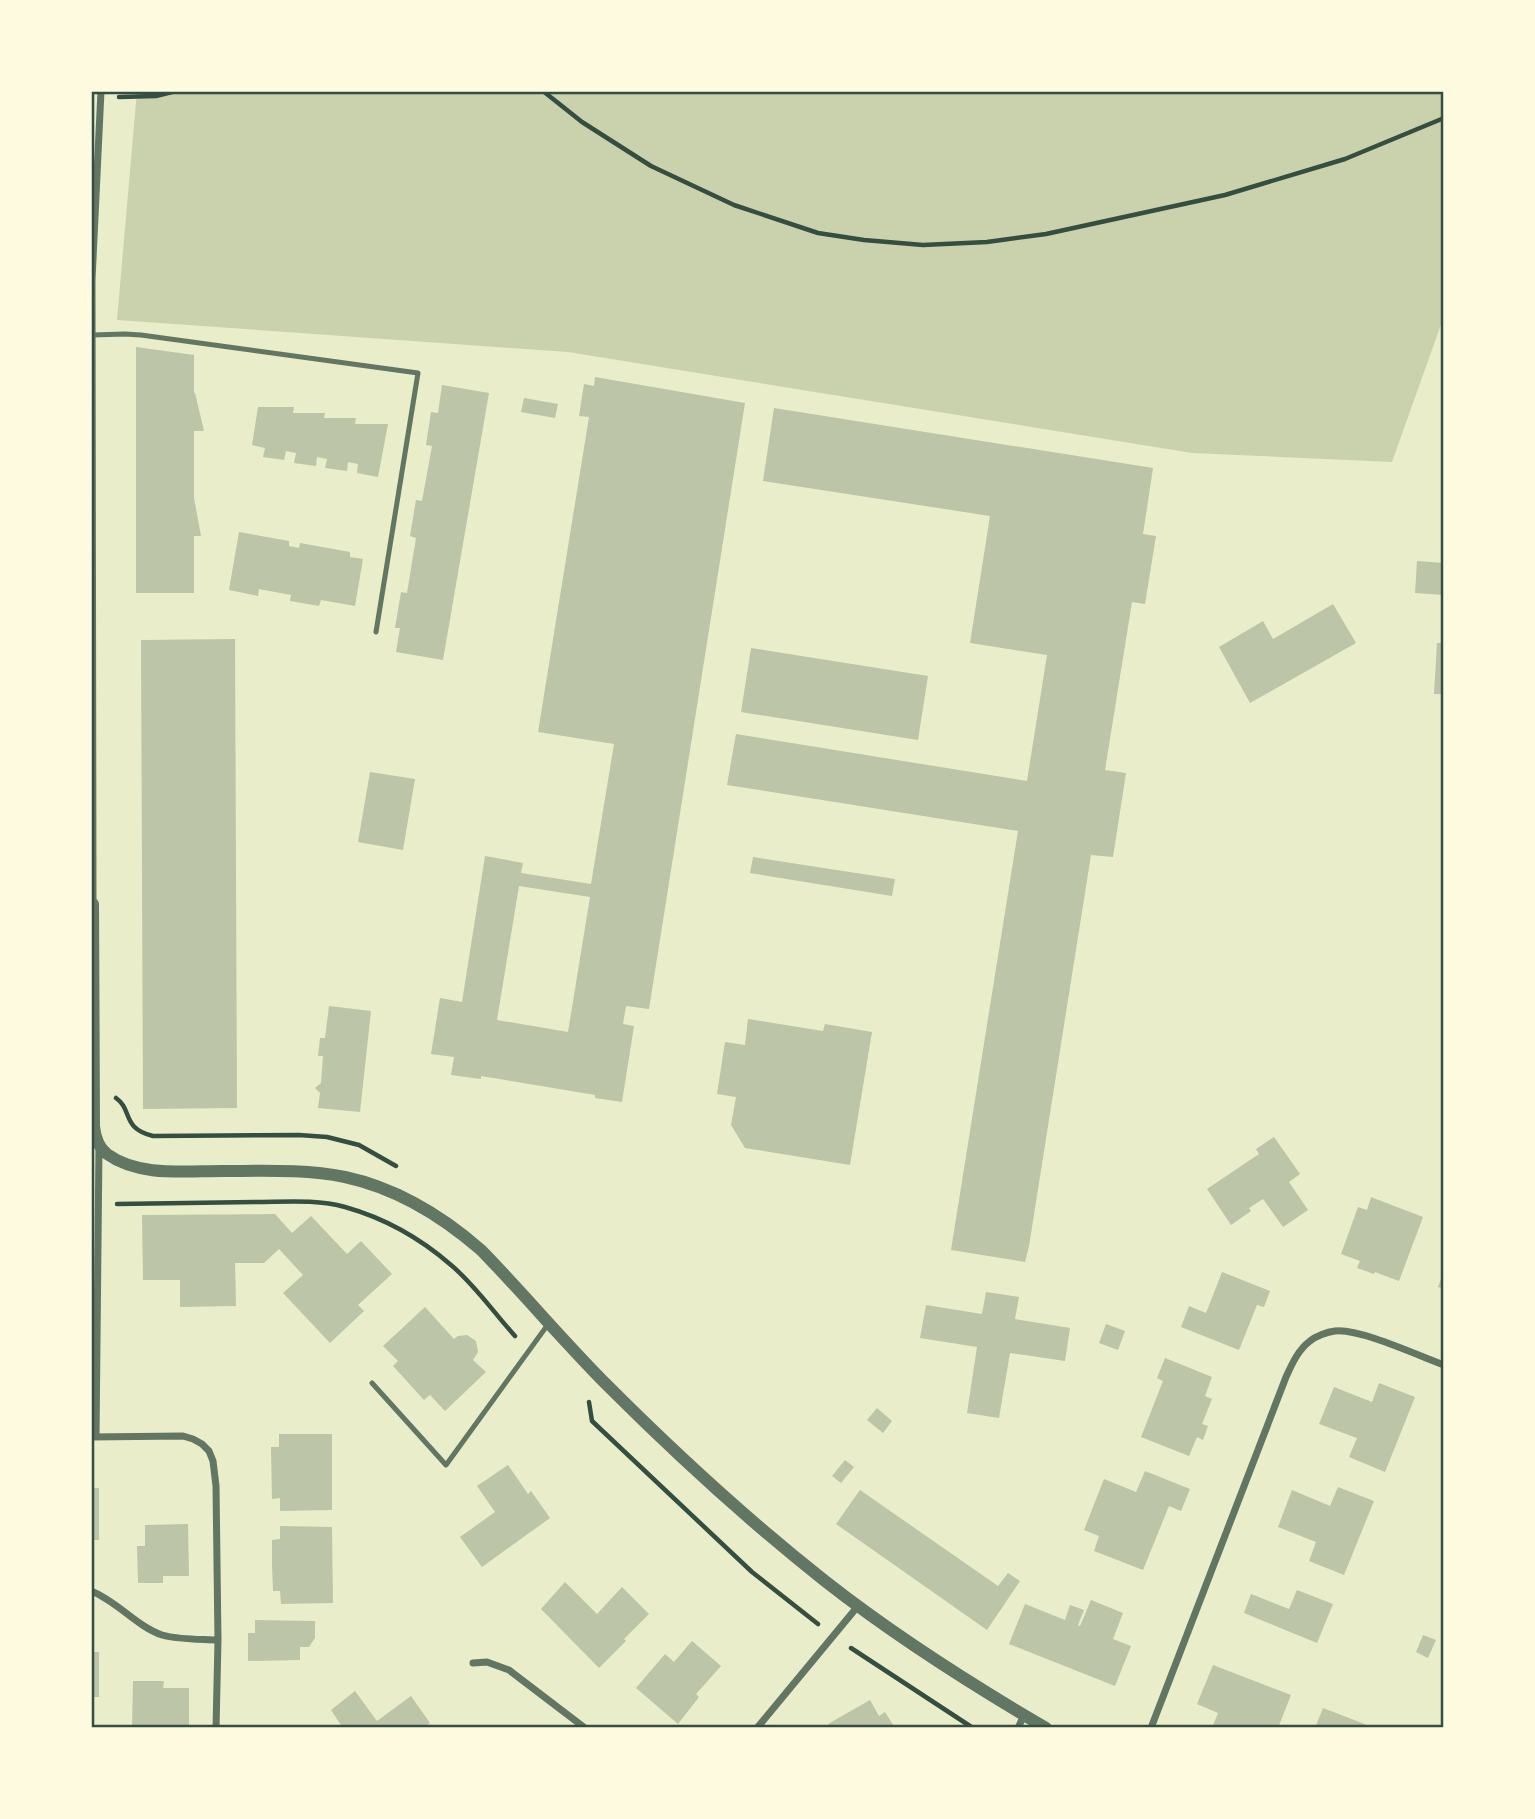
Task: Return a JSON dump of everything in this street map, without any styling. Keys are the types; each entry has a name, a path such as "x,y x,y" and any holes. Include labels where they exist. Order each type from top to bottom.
{"street":[{"path":"101,94 93,205 92,335 94,1126 100,1146 94,1437 183,1436 202,1444 209,1451 216,1486 216,1728"},
{"path":"100,1146 114,1159 145,1169 299,1171 345,1177 386,1189 429,1212 463,1234 495,1264 607,1385 706,1480 765,1532 858,1606 932,1658 1046,1728"},
{"path":"1151,1728 1286,1377 1300,1350 1320,1335 1336,1331 1350,1332 1444,1365"},
{"path":"91,1591 162,1634 178,1638 218,1640"},
{"path":"757,1728 858,1606"},
{"path":"473,1662 486,1662 509,1670 585,1728"},
{"path":"1018,1728 1024,1715"}],"lane":[{"path":"92,335 141,335 418,373 376,632"},
{"path":"372,1383 446,1465 549,1323"}],"path":[{"path":"101,94 156,96 176,91"},
{"path":"543,91 582,122 651,166 734,205 818,233 923,245 987,242 1046,234 1225,195 1345,159 1444,118"},
{"path":"98,1204 310,1202 344,1207 399,1229 446,1260 528,1350"},
{"path":"607,1385 588,1399 592,1421 752,1572 834,1637 973,1728"}],"green space":[{"path":"137,91 1444,91 1444,316 1392,462 1192,453 568,352 117,320"}],"building":[{"path":"136,347 194,355 194,393 204,431 194,431 194,498 201,536 194,536 194,593 136,593"},
{"path":"595,377 745,403 649,1009 626,1006 623,1024 634,1026 622,1102 481,1076 481,1079 451,1075 454,1057 431,1054 440,998 462,1002 485,856 523,863 521,873 591,884 614,744 538,732 589,417 579,416 584,384 594,386","holes":["519,886 590,897 568,1032 497,1020"]},
{"path":"442,385 489,393 443,660 396,652 400,628 395,628 401,592 407,593 416,538 410,536 416,500 422,501 432,446 426,445 431,412 438,413"},
{"path":"524,398 558,404 555,418 521,412"},
{"path":"258,407 294,407 293,413 325,413 324,418 356,418 355,424 388,424 378,477 357,473 358,464 348,462 347,471 325,468 327,459 317,457 316,466 294,463 296,453 286,451 284,460 263,457 265,448 252,445"},
{"path":"774,408 1153,468 1143,534 1156,536 1145,604 1132,602 1105,770 1126,773 1113,857 1091,855 1025,1262 951,1250 1018,831 727,785 736,734 1027,781 1047,655 970,643 990,516 763,481"},
{"path":"239,532 289,541 289,546 299,548 300,543 350,552 350,557 363,559 355,606 321,600 319,606 290,601 291,595 259,589 258,596 229,590"},
{"path":"1417,561 1444,563 1444,595 1415,593"},
{"path":"1333,604 1356,643 1250,703 1219,647 1263,621 1273,639"},
{"path":"235,639 237,1108 143,1109 141,640"},
{"path":"1437,643 1444,643 1444,694 1434,694"},
{"path":"751,648 928,676 918,740 741,712"},
{"path":"370,772 415,779 403,850 358,842"},
{"path":"753,857 895,879 892,896 750,873"},
{"path":"329,1006 371,1011 360,1112 318,1108 320,1093 315,1088 321,1083 323,1056 318,1056 320,1038 325,1038"},
{"path":"748,1019 823,1031 825,1024 872,1032 850,1165 745,1148 731,1125 736,1097 717,1094 725,1042 745,1045"},
{"path":"1274,1137 1300,1174 1289,1182 1308,1210 1283,1227 1263,1199 1231,1225 1207,1189 1259,1154 1256,1149"},
{"path":"1371,1197 1423,1217 1399,1281 1357,1268 1360,1261 1341,1254 1358,1207 1367,1210"},
{"path":"275,1214 292,1233 311,1216 347,1254 361,1241 392,1274 358,1305 364,1311 330,1343 283,1293 303,1275 279,1249 264,1263 235,1263 236,1306 180,1307 180,1280 143,1280 142,1215"},
{"path":"1444,1271 1444,1289 1438,1287"},
{"path":"1222,1272 1270,1291 1264,1307 1257,1305 1239,1350 1181,1327 1189,1306 1206,1313"},
{"path":"986,1292 1019,1297 1015,1319 1070,1328 1065,1361 1010,1353 999,1418 967,1413 977,1347 920,1338 926,1305 982,1314"},
{"path":"425,1307 454,1339 467,1335 476,1341 478,1352 473,1360 486,1372 445,1411 430,1395 424,1400 393,1366 398,1361 383,1346"},
{"path":"1106,1324 1125,1331 1118,1350 1099,1343"},
{"path":"1165,1358 1212,1377 1205,1396 1212,1399 1202,1424 1208,1426 1203,1440 1197,1437 1189,1456 1141,1437 1163,1381 1157,1378"},
{"path":"1379,1383 1415,1397 1385,1472 1349,1457 1357,1438 1319,1424 1334,1387 1372,1402"},
{"path":"877,1408 892,1421 883,1433 867,1420"},
{"path":"279,1434 332,1434 332,1510 280,1511 280,1498 272,1499 271,1447 279,1447"},
{"path":"845,1460 854,1467 841,1483 832,1476"},
{"path":"508,1465 528,1494 531,1491 550,1518 482,1567 460,1537 495,1512 477,1486"},
{"path":"1145,1471 1190,1489 1181,1511 1169,1506 1143,1570 1094,1551 1099,1536 1084,1530 1104,1479 1136,1492"},
{"path":"1338,1487 1374,1501 1344,1575 1309,1561 1316,1542 1278,1527 1292,1490 1330,1506"},
{"path":"91,1488 99,1488 99,1540 91,1540"},
{"path":"860,1490 998,1586 1008,1573 1020,1581 987,1630 836,1524"},
{"path":"188,1524 189,1576 163,1576 163,1583 138,1583 137,1546 145,1546 145,1525"},
{"path":"280,1526 332,1527 333,1603 281,1604 280,1591 273,1591 272,1566 272,1540 280,1539"},
{"path":"565,1582 597,1614 622,1587 649,1614 599,1668 541,1609"},
{"path":"1297,1590 1333,1604 1317,1643 1244,1613 1251,1594 1289,1609"},
{"path":"1091,1600 1123,1613 1113,1639 1131,1646 1115,1686 1009,1644 1025,1604 1065,1620 1070,1605 1084,1610 1078,1625 1080,1626"},
{"path":"255,1620 315,1621 315,1638 309,1647 300,1647 300,1660 248,1661 248,1633 255,1633"},
{"path":"1423,1635 1436,1640 1428,1658 1416,1652"},
{"path":"692,1641 721,1666 696,1694 699,1697 678,1724 636,1688 665,1654 674,1662"},
{"path":"91,1652 99,1652 99,1697 91,1697"},
{"path":"1213,1665 1291,1695 1278,1728 1212,1728 1218,1713 1197,1704"},
{"path":"133,1681 164,1681 163,1688 189,1688 189,1728 132,1728"},
{"path":"355,1691 377,1721 411,1696 430,1723 424,1728 343,1728 331,1710"},
{"path":"870,1700 879,1716 885,1712 895,1728 830,1728 828,1724"},
{"path":"1323,1708 1362,1723 1373,1728 1315,1728"}]}
